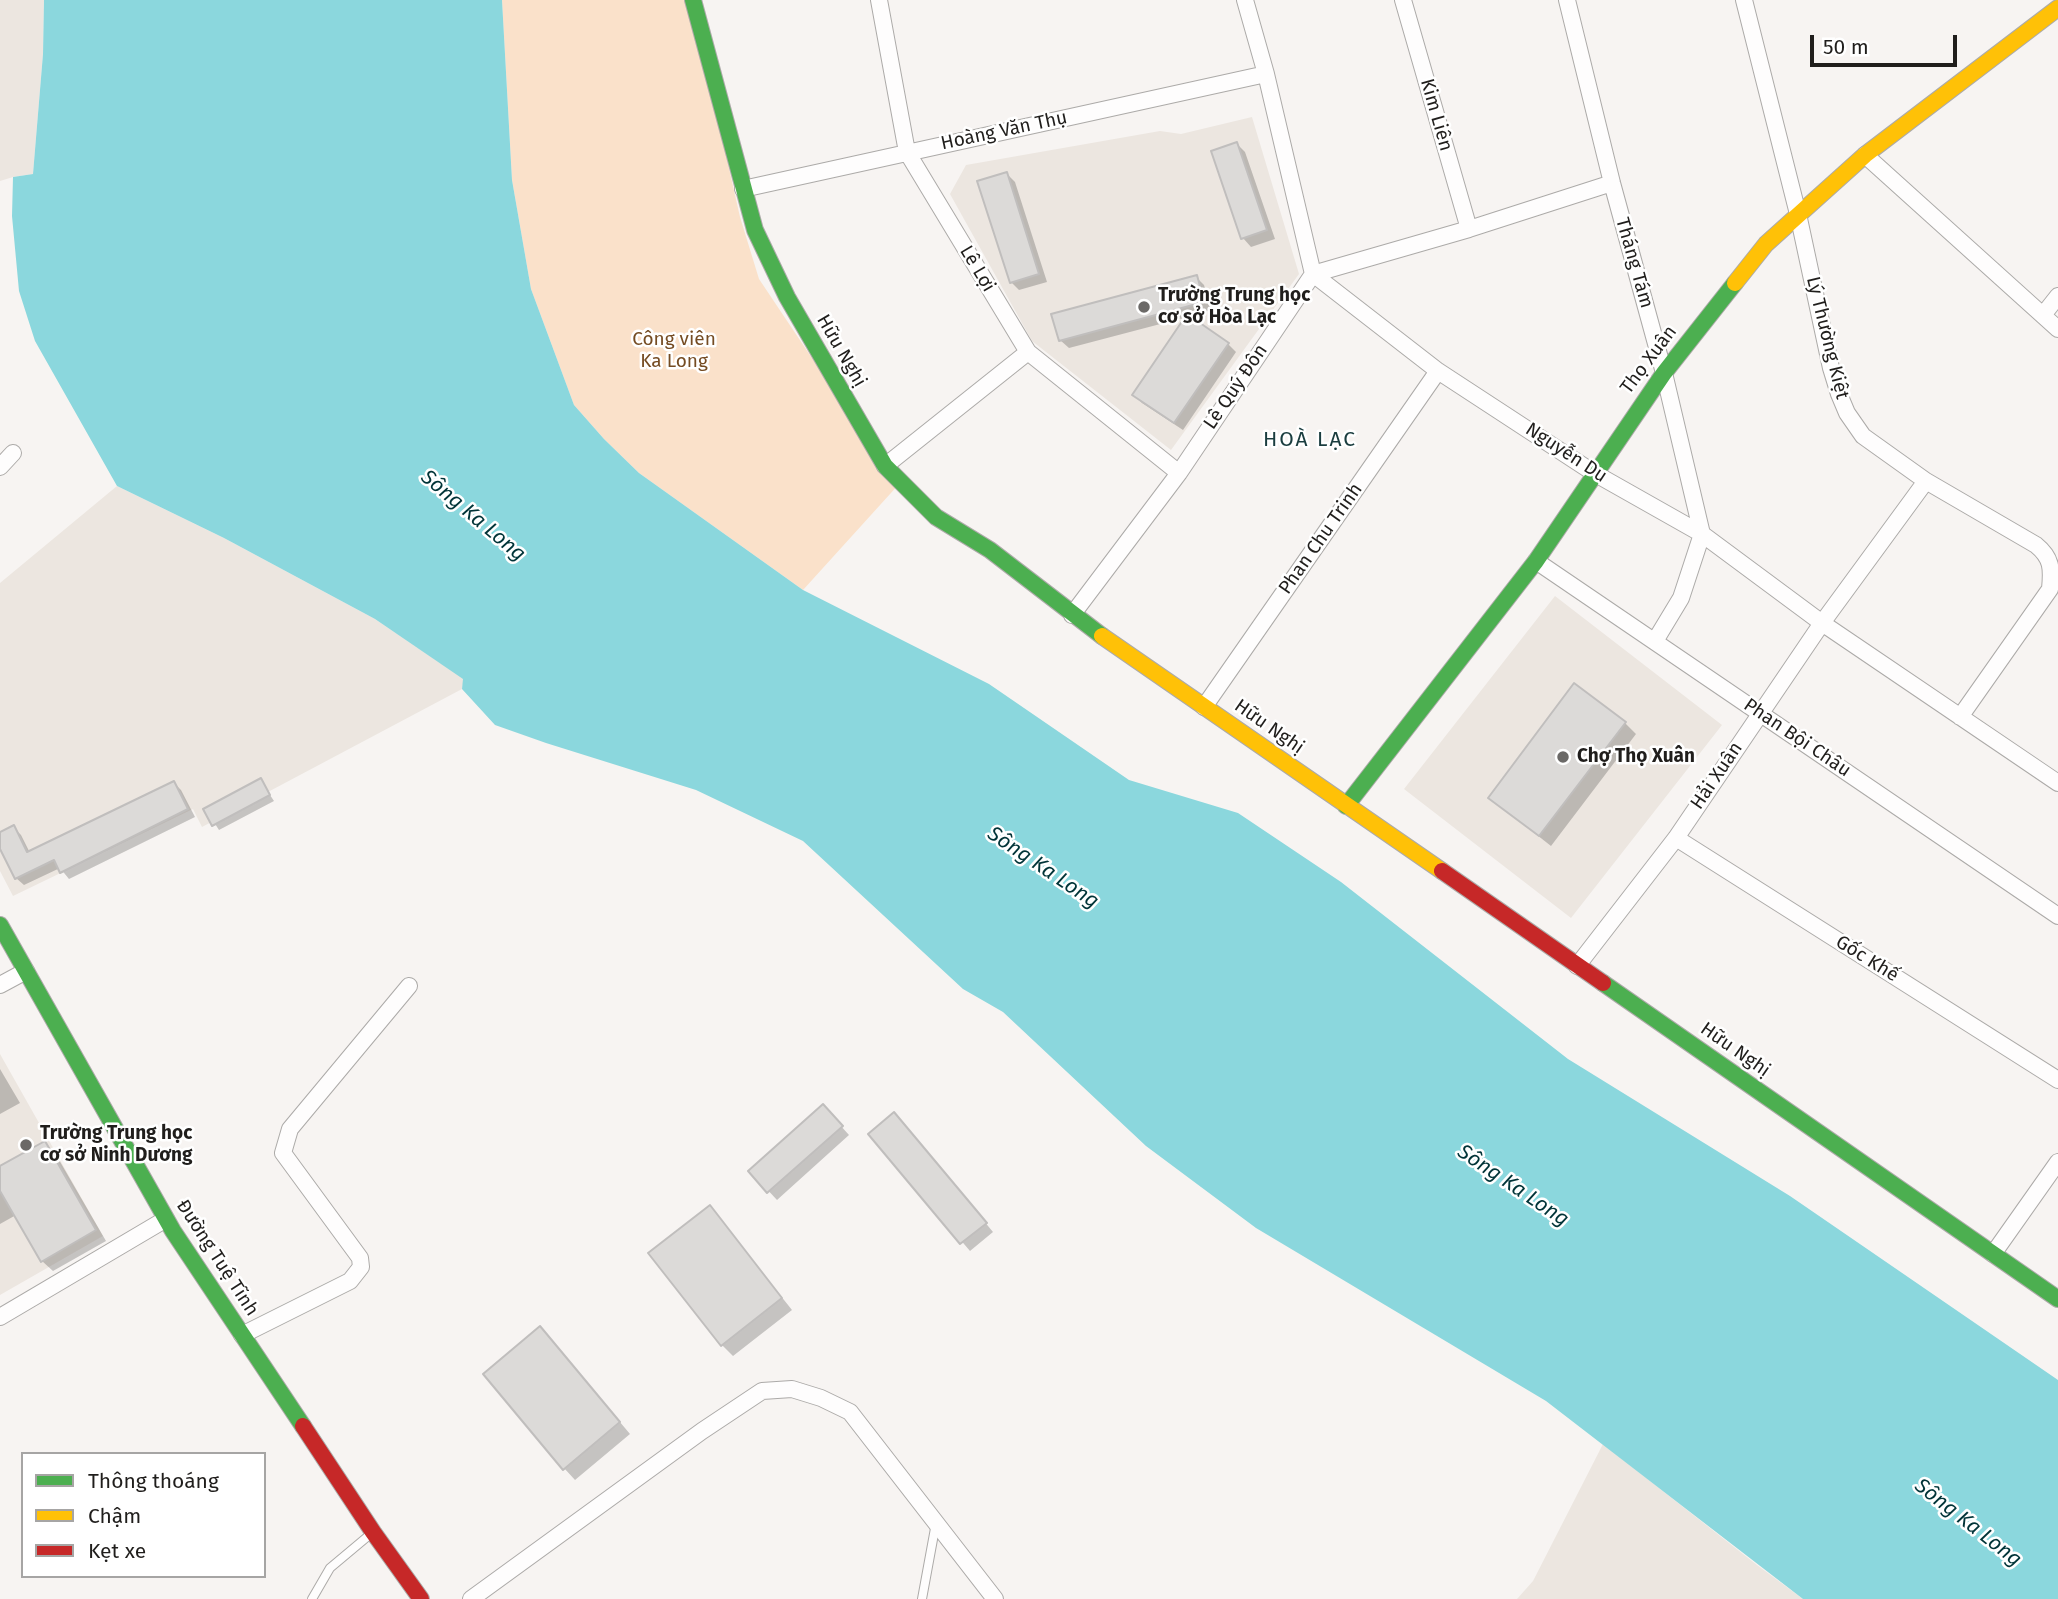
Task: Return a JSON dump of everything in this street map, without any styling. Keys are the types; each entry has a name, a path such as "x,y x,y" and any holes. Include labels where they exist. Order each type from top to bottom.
{"street":[{"name":"Hữu Nghị","path":"693,0 755,230 787,297 885,466 936,517 990,550 1072,615 2058,1299"},
{"name":"Lê Lợi","path":"879,0 907,152 1028,352 1178,472"},
{"path":"1245,0 1266,74 1312,274 1469,229 1612,183"},
{"name":"Kim Liên","path":"1403,0 1469,229"},
{"name":"Tháng Tám","path":"1567,0 1612,183 1664,373 1702,534"},
{"name":"Lý Thường Kiệt","path":"1744,0 1798,214 1831,368 1843,404 1863,436 1926,481 2036,545 2046,553 2051,569 2050,589 1961,717"},
{"name":"Thọ Xuân","path":"1346,806 1536,561 1664,373 1766,244 1865,155 2058,8"},
{"name":"Hoàng Văn Thụ","path":"743,189 1266,74"},
{"path":"1865,155 2058,329"},
{"name":"Nguyễn Du","path":"1312,274 1438,371 1594,473 1702,534 1822,623 2058,783"},
{"name":"Lê Quý Đôn","path":"1072,615 1178,472 1312,274"},
{"path":"2043,315 2058,296"},
{"path":"885,466 1028,352"},
{"name":"Phan Chu Trinh","path":"1204,707 1438,371"},
{"path":"0,467 13,453"},
{"name":"Hải Xuân","path":"1577,965 1675,838 1759,712 1926,481"},
{"path":"1655,641 1681,598 1702,534"},
{"name":"Phan Bội Châu","path":"1536,561 2058,916"},
{"name":"Gốc Khế","path":"1675,838 2058,1080"},
{"name":"Đường Tuệ Tĩnh","path":"0,925 166,1219 373,1532 421,1599"},
{"path":"0,985 26,971"},
{"path":"242,1335 349,1281 361,1267 360,1258 283,1153 290,1129 409,986"},
{"path":"1993,1254 2058,1162"},
{"path":"0,1317 166,1219"},
{"path":"478,1598 702,1431 762,1391 792,1389 821,1398 850,1412 995,1599"}],"lane":[{"path":"922,1599 936,1523"},
{"path":"312,1599 331,1568 373,1532"}],"shaded area":[{"path":"0,0 44,0 43,54 33,174 0,181"},
{"name":"Trường Trung học cơ sở Hòa Lạc","path":"1252,117 1299,274 1171,450 1032,341 950,194 966,165 1160,131 1181,134"},
{"path":"117,486 224,538 375,619 464,679 462,689 202,827 193,809 13,896 0,871 0,583"},
{"name":"Chợ Thọ Xuân","path":"1555,596 1722,725 1571,918 1404,789"},
{"name":"Trường Trung học cơ sở Ninh Dương","path":"0,1054 103,1236 0,1295"},
{"path":"1603,1444 1803,1599 1517,1599 1533,1581"}],"green space":[{"name":"Công viên Ka Long","path":"502,0 691,0 740,217 759,279 900,483 803,590 639,473 574,405 531,289 512,180"}],"water":[{"name":"Sông Ka Long","path":"44,0 502,0 512,180 531,289 574,405 604,439 639,473 803,590 989,684 1129,780 1238,813 1341,882 1568,1059 1790,1196 2058,1380 2058,1599 1803,1599 1546,1401 1256,1228 1146,1146 1003,1012 963,989 803,841 696,790 495,725 462,689 463,679 375,619 224,538 117,486 35,341 19,291 12,216 13,177 33,174 43,54"}],"building":[{"path":"1237,142 1267,230 1241,239 1211,151"},
{"path":"1007,172 1039,274 1010,283 977,181"},
{"path":"1197,275 1204,302 1059,341 1051,314"},
{"path":"1187,314 1229,343 1174,423 1132,395"},
{"path":"1574,683 1626,722 1539,836 1488,798"},
{"path":"261,778 270,795 212,826 203,809"},
{"path":"174,781 188,809 60,873 54,860 15,879 0,849 0,832 14,825 27,852"},
{"path":"823,1104 843,1126 767,1193 748,1171"},
{"path":"894,1112 987,1223 960,1244 868,1134"},
{"path":"45,1141 96,1230 41,1262 0,1191 0,1166"},
{"path":"710,1205 782,1298 721,1346 648,1253"},
{"path":"540,1326 620,1422 563,1470 483,1374"}],"traffic: fast":[{"path":"693,0 755,230 787,297 885,466 936,517 990,550 1102,636"},
{"path":"1346,806 1536,561 1664,373 1735,283"},
{"path":"0,925 173,1231 303,1426"},
{"path":"1603,983 2058,1299"}],"traffic: slow":[{"path":"1735,283 1766,244 1865,155 2058,8"},
{"path":"1102,636 1442,871"}],"traffic: jam":[{"path":"1442,871 1603,983"},
{"path":"303,1426 421,1599"}],"place":[{"name":"Trường Trung học cơ sở Hòa Lạc","path":"1144,307"},
{"name":"Chợ Thọ Xuân","path":"1563,757"},
{"name":"Trường Trung học cơ sở Ninh Dương","path":"26,1145"}],"district":[{"name":"HOÀ LẠC","path":"1310,440"}]}
